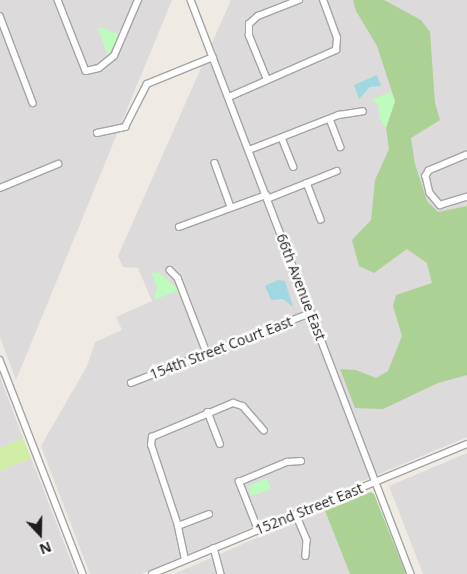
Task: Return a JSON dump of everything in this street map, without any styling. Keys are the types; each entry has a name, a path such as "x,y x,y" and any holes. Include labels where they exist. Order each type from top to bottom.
{"street":[{"path":"58,0 86,71 99,68 114,56 138,0"},
{"name":"66th Avenue East","path":"191,0 411,574"},
{"path":"267,80 249,36 250,22 299,0"},
{"path":"229,98 338,48 323,0"},
{"path":"0,16 33,103"},
{"path":"97,133 125,127 147,84 213,57"},
{"path":"249,150 330,119 363,111"},
{"path":"330,119 341,148"},
{"path":"282,138 294,167"},
{"path":"467,155 426,176 430,193 440,205 467,197"},
{"path":"214,163 231,207"},
{"path":"0,188 58,164"},
{"path":"179,227 337,171"},
{"path":"307,183 321,218"},
{"path":"170,270 178,278 207,353"},
{"name":"154th Street Court East","path":"131,383 311,313"},
{"path":"0,360 2,370 83,574"},
{"path":"184,560 178,526 151,441 155,434 208,412 238,404 249,411 264,430"},
{"path":"208,412 220,444"},
{"name":"152nd Street East","path":"152,574 467,444"},
{"path":"258,530 239,482 287,462 301,461"},
{"path":"178,526 209,514"},
{"path":"296,514 307,540 306,556"},
{"path":"214,548 221,574"}],"shaded area":[{"path":"0,0 172,0 16,380 0,337"},
{"path":"231,0 467,0 467,437 141,574 90,574 41,446 87,366 95,342 122,330 116,317 152,301 138,268 123,267 118,256"},
{"path":"0,377 23,438 0,448"},
{"path":"467,453 467,574 423,574 389,486"},
{"path":"31,458 76,574 0,574 0,471"},
{"path":"325,511 350,574 174,574 252,540"}],"green space":[{"path":"353,0 384,0 421,20 430,32 435,103 440,120 411,138 415,164 427,201 438,212 467,206 467,375 438,383 383,409 355,408 340,369 356,370 376,378 388,371 402,336 393,306 396,295 432,283 427,263 407,249 374,273 359,266 352,240 371,220 375,180 389,149 386,128 395,101 377,46 356,11"},
{"path":"100,27 120,35 108,56 98,28"},
{"path":"391,92 395,101 386,128 379,118 379,106 372,99"},
{"path":"151,272 159,273 179,290 154,300 157,287"},
{"path":"23,438 31,458 0,471 0,448"},
{"path":"267,478 271,489 251,496 249,486"},
{"path":"371,492 374,494 406,574 350,574 325,511"}],"water":[{"path":"377,75 381,86 370,87 359,99 354,85"},
{"path":"278,280 285,281 293,307 283,299 271,300 265,286"}]}
